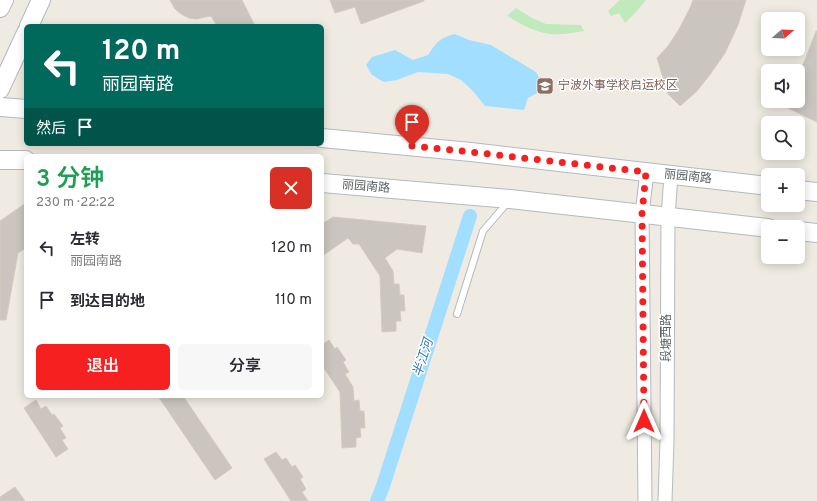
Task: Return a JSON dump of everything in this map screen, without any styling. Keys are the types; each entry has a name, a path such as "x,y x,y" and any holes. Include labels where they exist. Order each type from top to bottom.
{"main road":[{"path":"0,8 4,0"},
{"path":"30,24 41,0"},
{"path":"0,89 24,37"},
{"path":"0,107 24,109"},
{"name":"丽园南路","path":"324,138 471,152 761,185"},
{"path":"0,160 24,160"},
{"name":"丽园南路","path":"324,183 510,199 761,227"},
{"path":"805,191 817,192"},
{"path":"805,232 817,233"}],"street":[{"name":"段塘西路","path":"645,501 642,214 646,172"},
{"name":"段塘西路","path":"665,501 667,441 668,217 671,175"}],"lane":[{"path":"457,314 483,231 510,199"}],"green space":[{"path":"620,0 646,0 625,23 619,13 611,16 608,11"},
{"path":"516,8 532,18 546,24 581,25 584,31 559,34 539,32 507,16"}],"water":[{"path":"455,34 469,40 491,45 536,72 540,79 541,85 537,93 528,98 524,110 485,106 472,90 461,80 448,74 418,72 397,80 384,82 372,75 366,65 372,57 395,50 413,60 428,55 439,41 445,37"}],"building":[{"path":"170,0 242,0 254,24 216,24 211,16 196,19 189,18 175,9"},
{"path":"330,0 424,1 361,24 355,7 335,13"},
{"path":"693,0 746,0 738,25 725,53 696,92 680,106 668,94 657,58 668,46 678,31"},
{"path":"817,31 817,122 788,108 805,108 805,64 803,64"},
{"path":"24,204 24,249 18,253 6,320 0,320 0,221"},
{"path":"333,217 426,226 422,253 397,249 385,258 393,271 394,284 399,284 400,295 404,295 405,311 400,311 401,321 396,321 396,331 382,332 380,276 359,244 353,244 348,238 324,255 324,223"},
{"path":"329,340 335,349 337,347 346,360 343,362 349,372 345,374 353,387 354,401 359,400 360,411 364,411 365,428 360,428 361,437 356,438 356,447 342,448 340,392 324,368 324,344"},
{"path":"159,398 184,398 232,468 215,480"},
{"path":"36,400 41,409 46,406 52,415 54,414 63,426 60,428 66,438 62,440 68,449 56,457 24,408"},
{"path":"276,452 282,460 286,458 292,467 295,465 303,477 300,479 306,489 302,492 308,501 291,501 264,459"},
{"path":"15,487 25,501 0,501 0,497"}],"waterway":[{"name":"半江河","path":"377,501 470,216"}],"place":[{"name":"宁波外事学校启运校区","path":"545,86"}],"route":[{"path":"412,146 646,172 642,214 644,421"}]}
